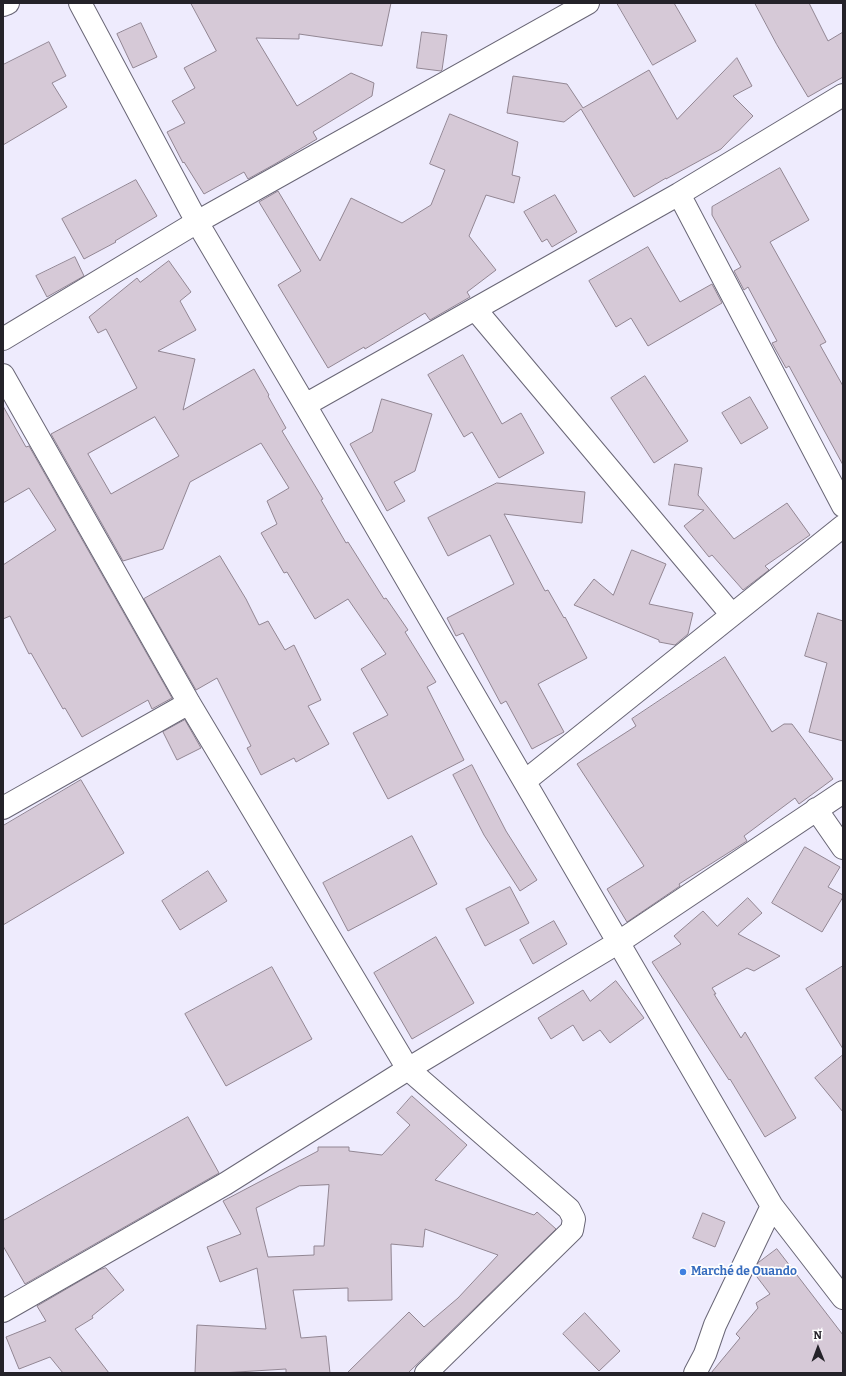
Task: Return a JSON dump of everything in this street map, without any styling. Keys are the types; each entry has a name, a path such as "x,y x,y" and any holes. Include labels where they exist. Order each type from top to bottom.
{"street":[{"path":"3,5 8,3"},
{"path":"80,3 197,222 772,1206 843,1298"},
{"path":"3,339 197,222 588,3"},
{"path":"305,405 679,194 843,95"},
{"path":"679,194 843,506"},
{"path":"475,309 732,615"},
{"path":"3,374 189,703 408,1068 569,1209 574,1219 572,1230 426,1373"},
{"path":"525,781 843,526"},
{"path":"3,808 189,703"},
{"path":"3,1311 226,1184 408,1068 619,942 843,792"},
{"path":"816,809 843,848"},
{"path":"695,1373 705,1354 715,1325 772,1206"}],"building":[{"path":"191,3 391,3 382,46 299,34 299,39 256,38 297,106 351,73 374,83 372,96 313,132 317,139 275,164 248,179 244,172 204,194 184,162 183,163 167,132 185,123 172,101 195,88 184,68 216,51"},
{"path":"617,3 674,3 696,41 653,65"},
{"path":"755,3 809,3 828,41 843,32 843,77 808,97 777,45"},
{"path":"141,23 157,57 133,68 117,34"},
{"path":"422,32 447,35 441,71 417,68"},
{"path":"49,42 66,76 52,83 67,107 3,145 3,65"},
{"path":"737,58 752,86 733,96 753,116 721,149 634,197 581,109 564,122 507,113 513,76 567,84 583,108 649,70 677,119"},
{"path":"450,114 518,142 512,175 520,177 514,203 486,195 469,236 496,270 467,292 470,297 430,320 425,313 365,349 364,347 328,368 278,285 301,271 259,202 278,191 320,261 351,198 402,223 431,205 445,170 430,164"},
{"path":"780,168 809,220 770,242 826,342 820,345 843,386 843,465 789,366 786,368 772,343 777,341 748,287 744,290 734,271 741,267 712,215 712,207"},
{"path":"136,180 157,216 115,241 116,242 84,259 62,219"},
{"path":"555,195 577,232 552,247 547,239 542,242 524,212"},
{"path":"648,247 680,302 712,284 722,303 648,346 631,318 616,327 589,281"},
{"path":"75,257 84,276 47,297 36,276"},
{"path":"169,261 191,292 180,301 196,330 158,351 195,359 183,410 254,369 286,428 282,431 323,499 321,500 346,543 348,542 384,599 386,598 408,630 405,632 436,682 427,687 464,760 388,799 353,733 388,715 361,669 386,654 348,599 315,619 287,572 284,573 261,533 277,524 267,501 289,488 261,443 190,482 163,549 123,561 51,434 137,388 106,329 98,333 89,317 137,278 140,282","holes":["155,417 179,456 111,494 88,454"]},
{"path":"463,355 502,424 521,413 544,453 499,478 472,432 464,437 428,375"},
{"path":"645,376 688,441 654,463 611,398"},
{"path":"750,397 768,428 741,444 722,413"},
{"path":"382,399 432,414 415,471 394,482 405,501 387,511 350,444 372,432"},
{"path":"3,406 26,447 29,446 172,698 152,709 148,700 82,737 65,708 63,709 31,653 29,654 10,616 3,619 3,565 56,530 29,488 3,503"},
{"path":"675,464 702,468 698,495 734,539 787,503 810,535 765,566 769,570 743,590 712,555 709,557 684,526 704,510 669,505"},
{"path":"497,483 585,492 582,523 504,514 545,591 548,590 564,618 565,617 587,658 538,684 564,732 532,749 506,701 501,704 463,633 456,636 447,618 514,584 490,535 448,556 428,518"},
{"path":"632,550 666,564 649,604 693,613 688,634 675,645 659,642 659,640 574,605 594,579 613,595"},
{"path":"220,556 246,599 259,625 268,621 285,650 294,645 321,700 308,706 329,744 296,762 294,758 261,775 247,748 251,746 217,678 196,690 144,599"},
{"path":"818,613 843,621 843,741 809,732 827,663 805,656"},
{"path":"725,657 772,732 784,724 792,724 833,779 799,804 795,798 744,836 747,841 679,884 680,886 627,922 607,889 644,866 577,764 636,726 632,719"},
{"path":"185,720 201,748 177,760 163,732"},
{"path":"472,765 506,831 537,880 520,891 484,835 453,775"},
{"path":"81,780 124,853 3,925 3,826"},
{"path":"412,836 437,884 348,931 323,883"},
{"path":"805,847 840,867 828,887 843,895 843,897 822,932 772,903"},
{"path":"208,871 227,901 180,930 162,901"},
{"path":"510,887 529,923 485,946 466,909"},
{"path":"748,898 762,913 738,934 780,956 754,971 747,968 712,988 716,994 714,994 741,1038 745,1032 796,1118 765,1137 730,1079 729,1080 652,962 681,944 674,936 703,911 717,926"},
{"path":"554,921 567,944 533,964 520,940"},
{"path":"436,937 474,1003 412,1039 374,973"},
{"path":"843,966 843,1049 806,989"},
{"path":"272,967 312,1039 226,1086 185,1014"},
{"path":"616,981 644,1018 610,1043 600,1030 583,1041 573,1025 551,1039 538,1018 583,990 590,1001"},
{"path":"843,1055 843,1112 815,1078"},
{"path":"412,1096 467,1145 435,1180 534,1215 537,1212 556,1229 408,1373 347,1373 409,1312 424,1327 458,1298 498,1255 425,1229 423,1247 391,1244 392,1300 348,1301 348,1288 293,1290 301,1338 326,1336 330,1373 286,1373 286,1369 195,1373 197,1325 266,1329 257,1268 220,1282 207,1247 241,1234 223,1201 318,1151 318,1147 349,1147 349,1151 382,1155 410,1125 397,1113","holes":["329,1185 324,1246 314,1246 314,1255 268,1257 256,1208 299,1186"]},
{"path":"188,1117 219,1173 25,1284 3,1246 3,1221"},
{"path":"703,1213 725,1222 715,1247 693,1238"},
{"path":"777,1249 843,1335 843,1373 711,1373 740,1338 736,1334 758,1308 756,1303 770,1294 754,1273 758,1263"},
{"path":"106,1268 124,1290 92,1316 93,1318 75,1329 109,1373 63,1373 50,1357 19,1369 6,1337 46,1321 37,1306 99,1270"},
{"path":"585,1313 620,1351 599,1371 563,1334"}],"place":[{"name":"Marché de Ouando","path":"683,1272"}]}
